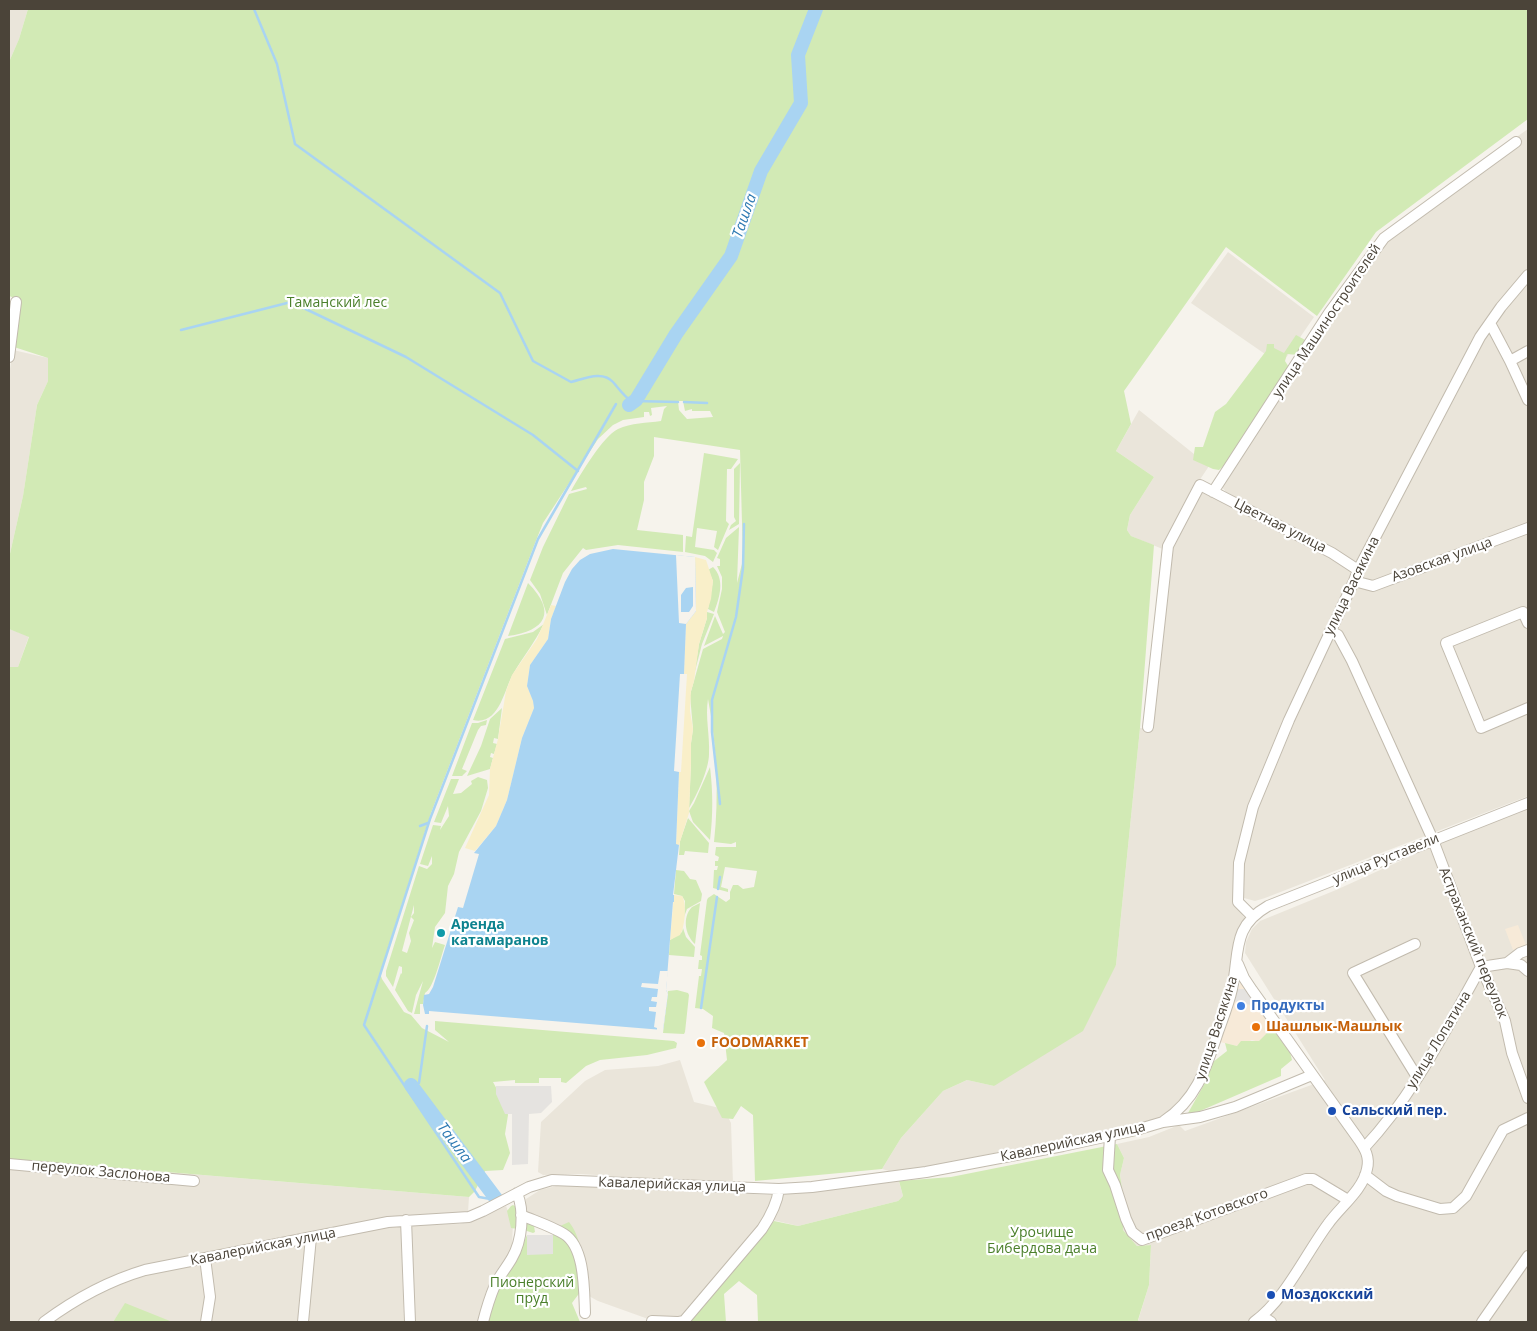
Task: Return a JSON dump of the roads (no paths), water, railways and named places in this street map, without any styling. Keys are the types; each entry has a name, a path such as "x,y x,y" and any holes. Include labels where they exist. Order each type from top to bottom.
{"street":[{"name":"улица Машиностроителей","path":"1213,492 1330,312 1384,238 1516,142"},
{"name":"улица Васякина","path":"1164,1122 1180,1110 1201,1080 1232,992 1241,937 1250,919 1238,902 1238,864 1253,807 1289,720 1358,570 1480,337 1500,307 1528,275"},
{"path":"9,357 16,302"},
{"path":"1490,323 1510,360 1528,400"},
{"path":"1510,360 1528,352"},
{"name":"Цветная улица","path":"1148,727 1168,546 1200,486 1332,553 1358,570"},
{"name":"Азовская улица","path":"1354,582 1373,586 1528,528"},
{"path":"1528,623 1523,612 1446,643 1481,728 1528,708"},
{"name":"Астраханский переулок","path":"1330,631 1338,635 1352,661 1433,840 1481,967 1505,1021 1512,1053 1528,1098"},
{"name":"улица Руставели","path":"1250,919 1271,905 1528,803"},
{"path":"1415,944 1353,973 1417,1077"},
{"path":"1507,963 1520,953 1528,950"},
{"path":"1237,958 1244,978 1364,1148 1368,1161 1365,1175 1318,1238 1262,1320"},
{"path":"1481,967 1507,963 1521,966 1528,971"},
{"name":"улица Лопатина","path":"1364,1148 1389,1118 1417,1077 1481,967"},
{"name":"Кавалерийская улица","path":"44,1322 80,1298 122,1277 145,1270 406,1220 469,1217 536,1184 566,1180 690,1187 779,1189 812,1187 926,1172 1110,1136 1164,1122 1200,1117 1235,1107 1312,1075"},
{"path":"1365,1175 1386,1191 1397,1196 1440,1210 1453,1208 1466,1196 1502,1130 1528,1118"},
{"name":"проезд Котовского","path":"1110,1136 1108,1170 1132,1232 1142,1240 1306,1179 1312,1178 1348,1200"},
{"name":"переулок Заслонова","path":"9,1164 194,1181"},
{"path":"652,1321 684,1321 762,1229 777,1202 779,1189"},
{"path":"483,1322 495,1286 513,1256 518,1243 521,1215 520,1200 517,1193"},
{"path":"521,1215 564,1234 576,1246 580,1257 585,1312"},
{"path":"406,1220 410,1322"},
{"path":"303,1322 311,1237"},
{"path":"1482,1322 1528,1256"},
{"path":"205,1258 210,1297 206,1322"}],"water":[{"path":"613,549 695,557 696,611 686,624 684,674 680,674 674,771 679,772 676,844 679,845 673,895 674,902 666,990 668,994 663,1030 429,1011 429,1014 425,1014 423,1005 424,995 429,994 433,987 458,907 463,908 479,854 474,853 496,826 507,800 522,738 534,708 527,686 530,665 548,639 551,619 572,569 580,560 590,554"}],"waterway":[{"path":"254,9 277,64 295,144 500,293 533,361 571,382 593,376 609,378 632,402"},
{"name":"Ташла","path":"629,405 636,400 676,334 731,256 761,171 801,103 798,55 816,9"},
{"path":"181,330 291,302 406,357 533,435 578,471"},
{"path":"634,401 678,402"},
{"path":"684,402 707,403"},
{"path":"496,1200 479,1197 364,1025 430,819 538,539 616,404"},
{"path":"720,804 712,732 712,700 736,617 743,568 744,524"},
{"path":"420,826 428,823"},
{"path":"718,889 720,877"},
{"path":"701,1008 717,897"},
{"path":"419,1083 427,1026"},
{"name":"Ташла","path":"411,1085 497,1200"},
{"name":"Ташла","path":"418,1095 419,1091"}],"place":[{"name":"Аренда катамаранов","path":"441,933"},
{"name":"Продукты","path":"1241,1006"},
{"name":"Шашлык-Машлык","path":"1256,1027"},
{"name":"FOODMARKET","path":"701,1043"},
{"name":"Сальский пер.","path":"1332,1111"},
{"name":"Моздокский","path":"1271,1295"}],"park label":[{"name":"Таманский лес","path":"337,303"},
{"name":"Урочище Бибердова дача","path":"1042,1242"},
{"name":"Пионерский пруд","path":"532,1292"}]}
